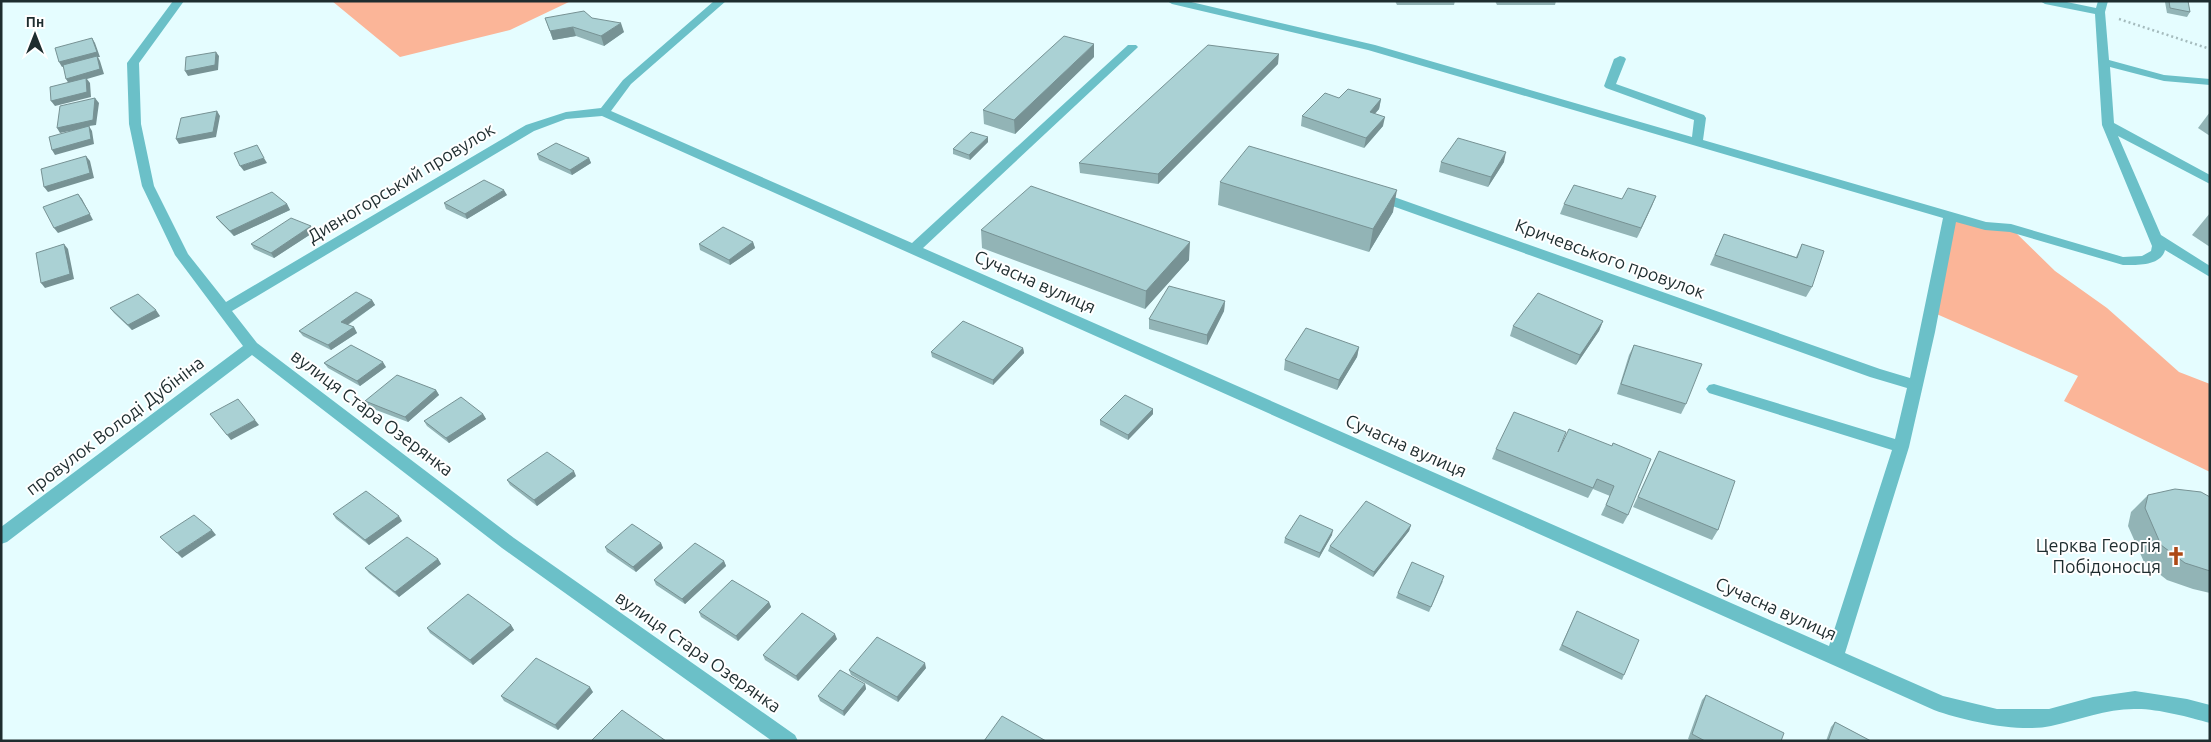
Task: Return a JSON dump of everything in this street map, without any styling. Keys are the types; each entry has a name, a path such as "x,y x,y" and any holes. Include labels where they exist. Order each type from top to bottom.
{"street":[{"name":"вулиця Стара Озерянка","path":"179,1 133,63 135,124 148,186 182,255 225,309 252,347 508,543 788,741"},
{"path":"604,112 627,82 721,1"},
{"path":"1172,1 1371,47 1985,226 2011,228 2123,261 2151,259 2158,254 2159,246 2108,125 2102,7 2045,1"},
{"path":"913,250 1132,47"},
{"path":"1620,59 1610,86 1700,118 1697,142"},
{"path":"2104,62 2164,78 2210,82"},
{"name":"Дивногорський провулок","path":"225,309 544,121 575,112 604,112"},
{"name":"Сучасна вулиця","path":"604,112 1941,704 1998,718 2049,718 2093,706 2135,700 2187,708 2210,714"},
{"path":"2108,125 2210,180"},
{"name":"Кричевського провулок","path":"1365,192 1875,373 1916,385"},
{"path":"1835,657 1902,447 1950,216"},
{"path":"2155,237 2210,273"},
{"name":"провулок Володі Дубініна","path":"1,537 252,347"},
{"path":"1714,388 1902,447"}],"path":[{"path":"2102,7 2210,49"}],"shaded area":[{"path":"332,1 571,1 510,30 400,57"},
{"path":"1950,216 2011,228 2055,271 2107,308 2179,372 2210,384 2210,472 2064,401 2078,376 1932,312"}],"building":[{"path":"2169,1 2188,1 2190,12 2170,8"},
{"path":"584,11 592,18 621,23 601,36 573,27 550,31 545,18"},
{"path":"1064,36 1094,44 1014,120 983,110"},
{"path":"92,38 97,52 59,62 55,48"},
{"path":"1208,45 1279,54 1158,174 1079,163"},
{"path":"216,52 215,65 185,71 186,57"},
{"path":"97,56 100,69 66,79 63,65"},
{"path":"86,78 87,92 51,101 50,87"},
{"path":"1348,89 1381,99 1370,112 1385,117 1366,138 1302,116 1325,93 1339,98"},
{"path":"95,98 93,120 57,128 60,106"},
{"path":"217,111 213,132 176,139 181,118"},
{"path":"89,126 91,139 52,150 49,137"},
{"path":"971,132 988,137 969,155 953,149"},
{"path":"1458,138 1506,152 1491,177 1441,162"},
{"path":"556,143 589,158 570,170 537,154"},
{"path":"257,145 264,158 240,166 234,153"},
{"path":"1249,146 1397,190 1373,229 1220,182"},
{"path":"86,156 90,173 44,187 41,169"},
{"path":"484,180 504,190 465,214 444,203"},
{"path":"1574,185 1622,199 1628,188 1656,196 1641,228 1564,204"},
{"path":"1031,186 1190,242 1146,291 981,230"},
{"path":"272,192 287,204 230,231 216,217"},
{"path":"78,194 90,214 54,228 43,207"},
{"path":"291,218 311,226 271,253 251,244"},
{"path":"723,227 753,242 729,260 699,244"},
{"path":"1724,234 1797,258 1802,244 1824,251 1812,287 1715,255"},
{"path":"64,244 70,274 41,283 36,253"},
{"path":"1169,286 1225,301 1207,335 1149,319"},
{"path":"356,292 372,300 341,322 354,327 328,345 299,331"},
{"path":"1538,293 1603,321 1580,355 1513,326"},
{"path":"138,294 156,310 128,325 110,308"},
{"path":"963,321 1023,348 993,380 931,352"},
{"path":"1306,328 1359,347 1339,380 1285,360"},
{"path":"351,345 383,362 357,381 324,363"},
{"path":"1634,345 1702,364 1686,404 1621,384"},
{"path":"397,375 436,390 405,417 365,401"},
{"path":"1125,395 1153,409 1128,435 1100,420"},
{"path":"461,397 483,414 446,438 424,421"},
{"path":"238,399 255,420 227,435 210,414"},
{"path":"1514,412 1566,432 1558,452 1569,429 1612,446 1613,443 1651,459 1628,515 1606,505 1614,486 1597,479 1593,488 1496,449"},
{"path":"1659,451 1735,481 1718,530 1638,497"},
{"path":"547,452 574,471 534,500 507,480"},
{"path":"2175,489 2201,492 2210,497 2210,571 2185,563 2161,545 2145,508 2148,495"},
{"path":"366,491 399,516 365,540 333,514"},
{"path":"1366,501 1411,525 1374,572 1330,546"},
{"path":"194,515 212,530 177,553 160,537"},
{"path":"1300,515 1333,530 1320,553 1285,538"},
{"path":"632,524 661,543 633,567 605,547"},
{"path":"407,537 438,559 395,592 365,568"},
{"path":"695,543 724,561 682,599 654,580"},
{"path":"1412,562 1444,576 1431,607 1398,593"},
{"path":"732,580 769,602 736,636 699,612"},
{"path":"468,594 511,625 470,660 427,628"},
{"path":"1577,611 1639,640 1624,675 1562,645"},
{"path":"802,613 835,634 796,676 763,655"},
{"path":"877,637 925,663 897,697 849,670"},
{"path":"536,658 590,687 555,725 501,696"},
{"path":"840,670 865,684 843,711 818,696"},
{"path":"1706,695 1784,733 1781,741 1705,741 1692,734"},
{"path":"622,710 666,741 591,741"},
{"path":"1002,716 1046,741 984,741"},
{"path":"1835,722 1871,741 1828,741"}],"place":[{"name":"Церква Георгія Побідоносця","path":"2176,556"}]}
